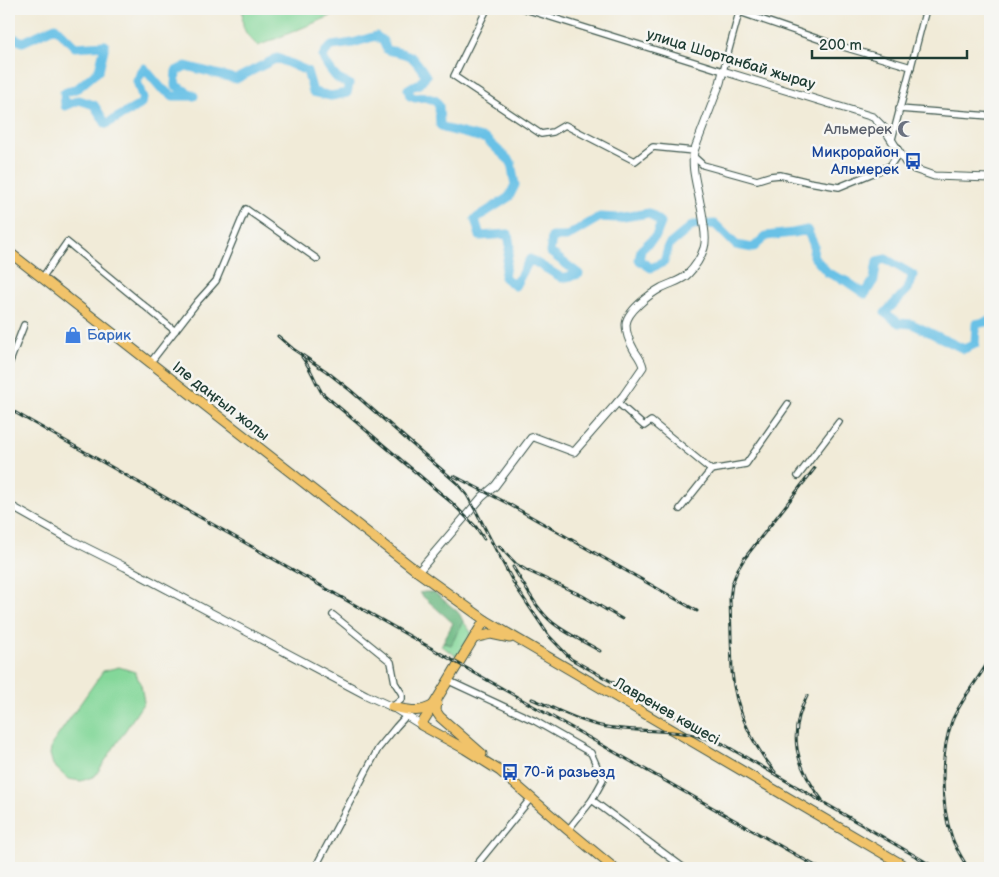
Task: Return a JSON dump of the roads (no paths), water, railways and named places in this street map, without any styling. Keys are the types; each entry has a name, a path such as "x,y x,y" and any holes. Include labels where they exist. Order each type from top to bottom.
{"main road":[{"name":"Іле даңғыл жолы","path":"9,252 418,572"},
{"name":"Лавренев көшесі","path":"418,572 485,620 908,868"},
{"path":"485,620 421,724 500,771"},
{"path":"474,638 491,634 520,640"},
{"path":"392,707 417,711 424,710 436,702"},
{"path":"436,702 436,711 440,717 531,798 614,868"}],"street":[{"path":"487,9 454,76 541,134 553,132 566,124 635,161 653,147 694,153 703,165 757,180 780,175 840,187 890,166 896,157 897,147"},
{"name":"улица Шортанбай жырау","path":"525,9 872,117 884,128 906,163 914,169 934,176 990,178"},
{"path":"731,9 740,10 826,42 910,66"},
{"path":"892,139 926,9"},
{"path":"418,572 482,497 495,486 531,438 534,437 574,452 617,402 643,367 628,334 626,324 628,316 662,288 687,276 696,265 705,246 703,221 693,167 694,153 720,83 740,10"},
{"path":"899,109 990,116"},
{"path":"150,363 216,281 246,209 316,259"},
{"path":"42,278 67,242 175,331"},
{"path":"9,364 24,325"},
{"path":"617,402 644,426 651,421 711,470"},
{"path":"680,509 711,470 746,464 788,404"},
{"path":"798,476 839,422"},
{"path":"9,506 421,724"},
{"path":"333,616 391,662 395,683 402,694 402,699 392,707"},
{"path":"449,681 535,721 591,753 603,780 592,800 568,830"},
{"path":"315,868 378,749 406,716"},
{"path":"474,868 531,798"},
{"path":"592,800 684,868"}],"waterway":[{"path":"9,36 23,42 55,27 75,47 105,45 99,70 78,88 64,93 65,106 79,100 94,105 106,124 140,105 143,99 137,81 144,68 161,88 173,96 194,96 175,85 176,71 186,66 236,79 277,58 307,71 313,92 331,96 347,93 349,84 338,79 329,68 323,57 326,51 332,46 353,43 376,36 383,41 387,50 406,54 418,64 426,76 418,85 408,89 410,96 435,100 439,106 440,125 447,129 486,139 511,162 515,185 509,197 475,219 480,236 508,234 510,245 504,277 515,286 530,259 562,278 579,274 550,252 552,237 566,237 600,217 617,218 649,213 661,223 656,236 641,250 639,260 651,268 664,262 669,245 693,225 715,224 736,245 753,248 766,236 807,230 814,245 813,256 828,273 846,281 865,294 874,280 877,261 886,259 913,275 908,289 885,313 899,323 912,324 964,349 975,344 976,324 990,321"}],"railway":[{"path":"278,336 350,390 457,483 467,495 516,587 549,636 571,659 723,744"},
{"path":"302,357 322,393 452,503 476,527 484,539"},
{"path":"9,409 819,868"},
{"path":"775,772 752,738 737,699 732,672 730,599 732,584 744,559 815,468"},
{"path":"454,476 505,502 697,611"},
{"path":"499,546 516,564 526,570 581,595 622,619"},
{"path":"513,567 531,597 553,623 600,651"},
{"path":"968,868 955,846 945,810 943,779 945,748 954,717 990,659"},
{"path":"807,696 797,724 797,750 806,775 822,800"},
{"path":"532,699 592,724 623,729 689,734 723,744 936,868"}],"place":[{"name":"Альмерек","path":"906,129"},
{"name":"Микрорайон Альмерек","path":"913,161"},
{"name":"Барик","path":"73,335"},
{"name":"70-й разьезд","path":"510,772"}]}
